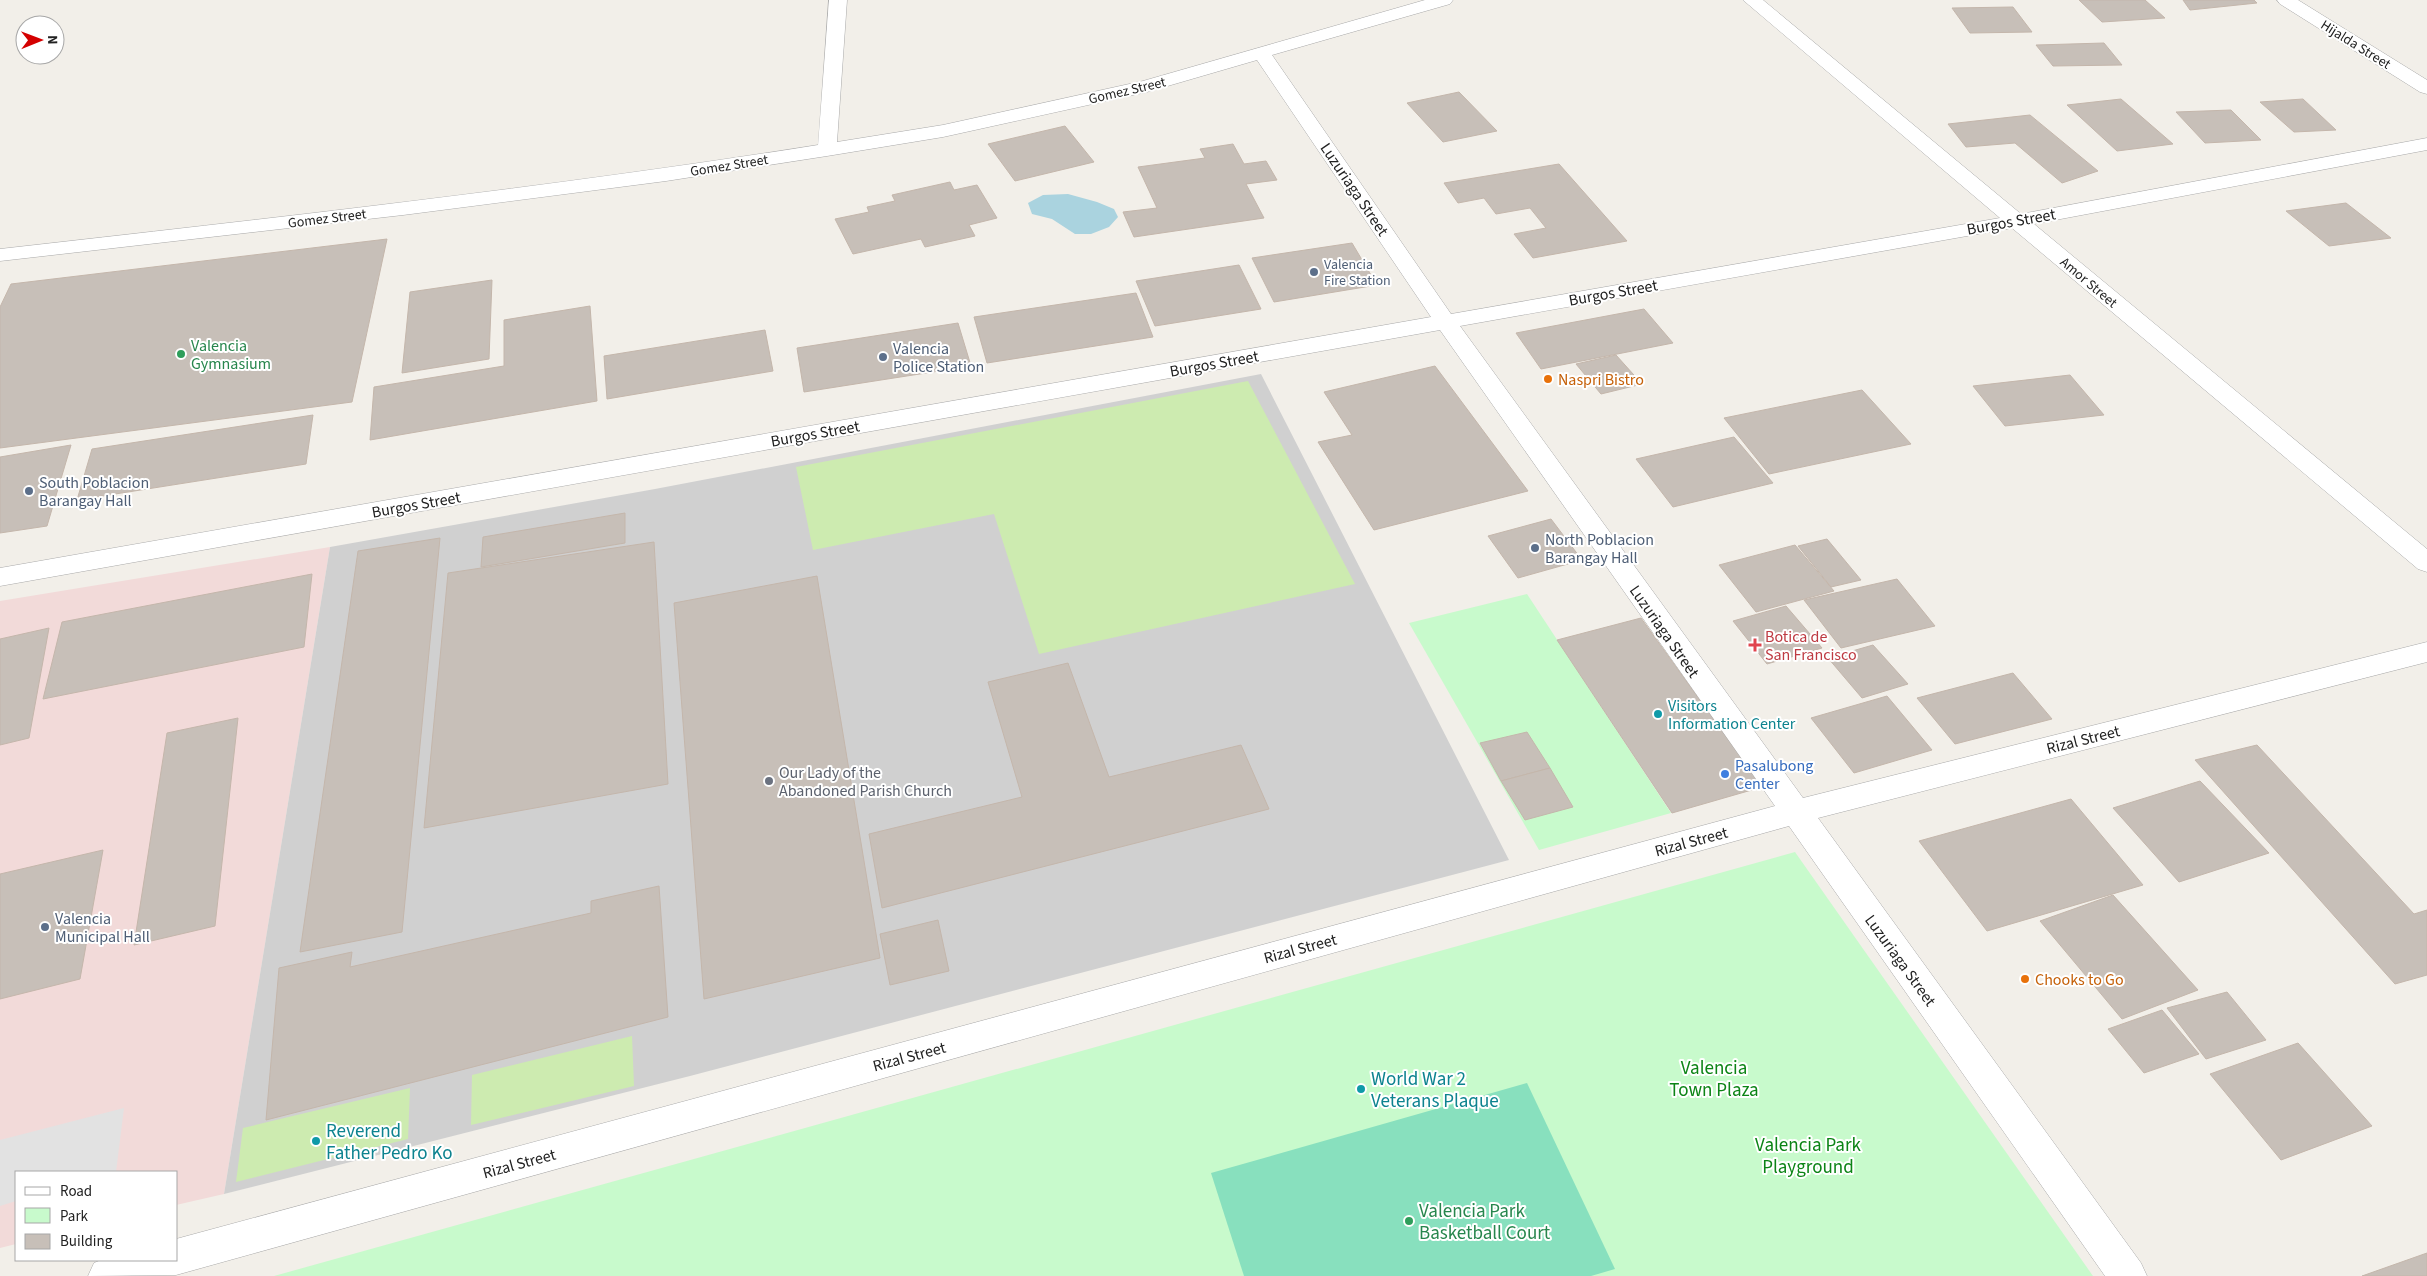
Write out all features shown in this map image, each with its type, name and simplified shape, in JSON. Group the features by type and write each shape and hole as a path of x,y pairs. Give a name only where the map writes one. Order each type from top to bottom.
{"street":[{"path":"827,150 838,0"},
{"name":"Gomez Street","path":"0,255 403,209 666,174 943,131 1147,86 1444,0"},
{"name":"Amor Street","path":"1752,0 2427,563"},
{"name":"Hijalda Street","path":"2286,0 2427,88"},
{"name":"Luzuriaga Street","path":"1262,54 1446,322 1794,812 2128,1276"},
{"name":"Burgos Street","path":"0,577 2016,221 2427,144"},
{"name":"Rizal Street","path":"178,1256 1794,812 2427,652"},
{"path":"108,1276 163,1261"}],"shaded area":[{"path":"1261,374 1509,860 690,1076 224,1194 330,547 655,489"},
{"path":"330,547 224,1194 178,1205 178,1171 15,1171 15,1244 0,1248 0,601"},
{"path":"124,1108 116,1171 15,1171 15,1201 0,1206 0,1140"}],"green space":[{"path":"1248,381 1355,584 1039,654 994,514 813,550 796,467"},
{"path":"1527,594 1671,813 1539,850 1409,623"},
{"name":"Valencia Town Plaza","path":"1795,852 2093,1276 274,1276"},
{"path":"632,1036 634,1086 471,1125 472,1075"},
{"name":"Valencia Park Basketball Court","path":"1527,1083 1615,1269 1591,1276 1244,1276 1211,1173"},
{"path":"410,1088 408,1139 236,1182 243,1128"}],"water":[{"path":"1068,194 1114,209 1118,217 1109,227 1091,234 1075,234 1052,219 1032,214 1028,203 1043,195"}],"building":[{"path":"2079,0 2145,0 2165,18 2102,22"},
{"path":"2183,0 2254,0 2257,3 2190,10"},
{"path":"2013,7 2032,32 1970,33 1952,8"},
{"path":"2104,43 2122,65 2053,66 2036,45"},
{"path":"1459,92 1497,131 1443,142 1407,103"},
{"path":"2121,99 2173,144 2117,151 2067,105"},
{"path":"2303,99 2336,130 2294,132 2260,102"},
{"path":"2231,110 2261,140 2205,143 2176,112"},
{"path":"2030,115 2098,171 2062,183 2015,143 1966,147 1948,124"},
{"path":"1065,126 1094,162 1015,181 988,144"},
{"path":"1233,144 1244,164 1266,161 1277,180 1246,184 1264,218 1134,237 1123,212 1157,208 1138,167 1205,158 1200,149"},
{"path":"1559,164 1627,241 1533,258 1514,234 1546,228 1530,208 1496,214 1484,198 1458,203 1444,183"},
{"path":"950,182 954,190 977,185 997,218 969,225 975,236 925,247 921,239 853,254 835,219 869,212 867,207 895,201 892,195"},
{"path":"2346,203 2391,238 2329,246 2286,211"},
{"name":"Valencia Gymnasium","path":"387,239 352,402 0,448 0,307 11,284"},
{"name":"Valencia Fire Station","path":"1352,243 1377,285 1274,302 1252,258"},
{"path":"1239,265 1261,309 1155,326 1136,281"},
{"path":"492,280 489,359 402,373 410,292"},
{"path":"1136,293 1153,337 987,363 974,317"},
{"path":"590,306 597,401 370,440 374,387 504,366 504,320"},
{"path":"1644,309 1673,343 1541,369 1516,333"},
{"name":"Valencia Police Station","path":"958,323 971,366 804,392 797,348"},
{"path":"765,330 773,371 607,399 604,356"},
{"path":"1616,355 1642,384 1601,394 1576,364"},
{"path":"1435,366 1528,491 1374,530 1318,442 1352,435 1324,392"},
{"path":"2070,375 2104,415 2005,426 1973,386"},
{"path":"1862,390 1911,444 1769,474 1724,418"},
{"path":"313,415 306,464 77,500 92,449"},
{"path":"1734,437 1773,483 1673,507 1636,459"},
{"name":"South Poblacion Barangay Hall","path":"71,445 47,526 0,533 0,457"},
{"path":"625,513 625,543 481,567 483,537"},
{"name":"North Poblacion Barangay Hall","path":"1551,519 1582,560 1518,578 1488,536"},
{"path":"440,538 402,932 300,952 358,551"},
{"path":"1827,539 1861,580 1831,587 1798,546"},
{"path":"654,542 668,784 424,828 448,573"},
{"path":"1795,545 1834,591 1756,612 1719,565"},
{"path":"312,574 304,647 43,699 62,622"},
{"name":"Our Lady of the Abandoned Parish Church","path":"817,576 880,958 704,999 674,603"},
{"path":"1897,579 1935,626 1841,648 1804,600"},
{"path":"1786,606 1822,648 1767,664 1733,621"},
{"name":"Visitors Information Center","path":"1641,618 1762,787 1672,813 1557,640"},
{"path":"49,628 29,738 0,745 0,639"},
{"path":"1873,645 1908,684 1862,698 1828,658"},
{"path":"1068,663 1109,777 1241,745 1269,809 882,908 869,834 1022,797 988,682"},
{"path":"2013,673 2052,719 1955,744 1917,698"},
{"path":"1887,696 1932,750 1854,773 1811,718"},
{"path":"238,718 215,926 134,945 167,733"},
{"path":"1527,732 1550,768 1501,781 1480,743"},
{"path":"2257,745 2414,914 2427,910 2427,975 2395,984 2195,760"},
{"path":"1550,768 1573,807 1525,820 1501,781"},
{"path":"2200,781 2269,853 2179,882 2113,808"},
{"path":"2071,799 2143,885 1987,931 1919,841"},
{"name":"Valencia Municipal Hall","path":"103,850 80,979 0,999 0,874"},
{"path":"659,886 668,1017 266,1120 279,968 352,952 350,967 591,913 591,901"},
{"path":"2113,895 2198,990 2122,1019 2040,921"},
{"path":"938,920 949,971 890,985 880,934"},
{"path":"2227,992 2266,1040 2206,1059 2167,1008"},
{"path":"2162,1010 2199,1054 2144,1073 2108,1029"},
{"path":"2298,1043 2372,1126 2281,1160 2210,1074"},
{"path":"2427,1253 2427,1276 2362,1276"}],"place":[{"name":"Valencia Fire Station","path":"1314,272"},
{"name":"Valencia Gymnasium","path":"181,354"},
{"name":"Valencia Police Station","path":"883,357"},
{"name":"Naspri Bistro","path":"1548,379"},
{"name":"South Poblacion Barangay Hall","path":"29,491"},
{"name":"North Poblacion Barangay Hall","path":"1535,548"},
{"name":"Botica de San Francisco","path":"1755,645"},
{"name":"Visitors Information Center","path":"1658,714"},
{"name":"Pasalubong Center","path":"1725,774"},
{"name":"Our Lady of the Abandoned Parish Church","path":"769,781"},
{"name":"Valencia Municipal Hall","path":"45,927"},
{"name":"Chooks to Go","path":"2025,979"},
{"name":"World War 2 Veterans Plaque","path":"1361,1089"},
{"name":"Reverend Father Pedro Ko","path":"316,1141"},
{"name":"Valencia Park Basketball Court","path":"1409,1221"}],"park label":[{"name":"Valencia Park Playground","path":"1808,1155"}]}
